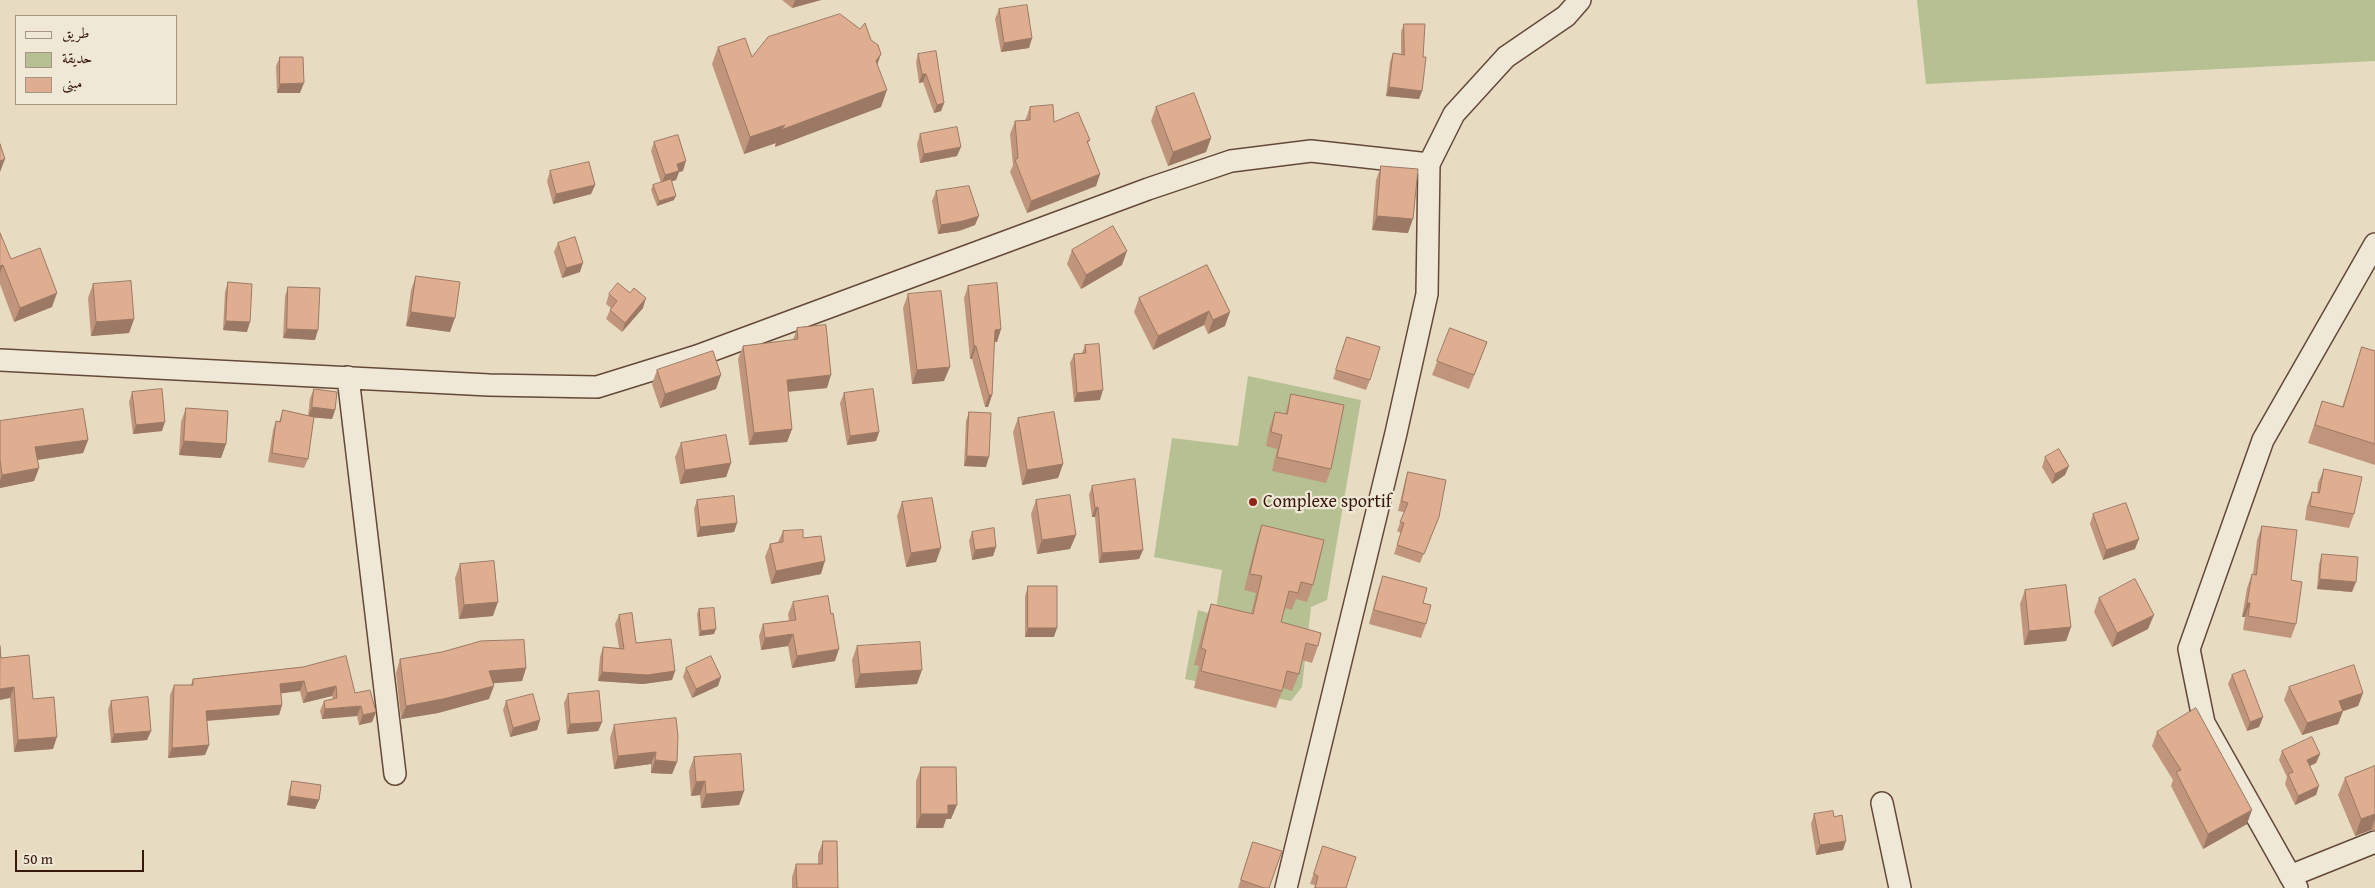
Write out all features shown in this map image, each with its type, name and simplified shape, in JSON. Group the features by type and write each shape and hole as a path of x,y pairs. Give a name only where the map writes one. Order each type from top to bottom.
{"street":[{"path":"1286,888 1396,433 1427,294 1429,164 1454,114 1506,57 1566,16 1580,0"},
{"path":"0,360 489,385 597,387 697,356 1148,189 1231,161 1311,151 1429,164"},
{"path":"2375,244 2263,440 2189,649 2204,723 2294,882 2375,842"},
{"path":"348,378 395,774"},
{"path":"1882,803 1900,888"}],"green space":[{"path":"1917,0 2375,0 2375,61 1926,84"},
{"name":"Complexe sportif","path":"1248,376 1361,400 1327,600 1311,607 1302,687 1291,701 1185,679 1198,610 1215,615 1222,570 1154,557 1172,438 1238,446"}],"building":[{"path":"1027,5 1032,38 1004,43 999,9"},
{"path":"840,14 860,29 865,23 871,40 878,45 881,54 876,61 887,90 781,130 785,125 750,137 718,47 745,38 752,57 768,37"},
{"path":"1404,24 1425,24 1423,57 1426,57 1422,91 1389,87 1393,53 1404,55"},
{"path":"936,51 944,103 937,105 926,74 922,74 918,54"},
{"path":"280,57 303,57 304,83 280,84"},
{"path":"1194,93 1211,138 1173,152 1156,107"},
{"path":"1053,105 1054,122 1078,112 1090,140 1087,141 1100,174 1031,201 1015,160 1018,158 1015,121 1030,120 1030,107"},
{"path":"957,127 961,147 924,154 920,134"},
{"path":"678,135 686,161 677,164 679,171 665,175 654,142"},
{"path":"0,144 5,159 0,161"},
{"path":"589,162 595,185 556,194 550,171"},
{"path":"1381,166 1418,169 1413,219 1377,216"},
{"path":"671,179 676,196 659,201 653,185"},
{"path":"969,186 979,216 941,225 936,191"},
{"path":"1113,226 1127,251 1086,275 1072,250"},
{"path":"0,233 11,259 40,248 57,293 20,308 3,265 0,266"},
{"path":"575,237 583,263 566,268 558,243"},
{"path":"1207,265 1230,312 1213,320 1209,311 1158,336 1139,298"},
{"path":"416,276 460,282 455,318 411,312"},
{"path":"131,281 134,319 96,322 93,284"},
{"path":"228,282 252,284 250,322 226,321"},
{"path":"618,283 630,293 634,288 646,298 625,323 610,310 617,301 609,294"},
{"path":"997,283 1001,329 995,330 992,395 989,395 976,346 974,346 968,286"},
{"path":"288,287 320,288 318,330 287,329"},
{"path":"941,291 950,367 917,370 908,294"},
{"path":"826,325 831,375 787,380 792,429 754,433 743,346 798,339 797,328"},
{"path":"1450,328 1487,342 1474,375 1437,361"},
{"path":"1347,337 1380,347 1370,380 1336,370"},
{"path":"1099,344 1103,390 1077,393 1074,354 1086,353 1085,345"},
{"path":"2362,347 2375,351 2375,444 2315,425 2322,401 2343,407"},
{"path":"713,351 721,375 665,394 657,370"},
{"path":"162,389 165,422 136,425 132,392"},
{"path":"314,389 337,392 335,410 312,407"},
{"path":"873,389 879,432 850,436 844,393"},
{"path":"1291,394 1344,405 1331,469 1277,457 1282,435 1271,432 1275,412 1287,414"},
{"path":"186,408 228,411 226,444 184,441"},
{"path":"83,409 88,440 35,447 39,468 2,475 0,421"},
{"path":"283,410 314,417 308,459 272,453 276,421 280,422"},
{"path":"969,412 991,413 989,457 967,456"},
{"path":"1054,412 1063,464 1027,470 1018,418"},
{"path":"726,435 731,463 685,470 681,443"},
{"path":"2059,449 2069,466 2055,474 2045,457"},
{"path":"2324,469 2362,477 2354,514 2310,506 2312,492 2319,493"},
{"path":"1408,472 1446,480 1439,517 1424,554 1397,545 1404,523 1400,522 1408,503 1402,501"},
{"path":"1135,479 1143,550 1102,553 1098,507 1095,508 1092,486"},
{"path":"1070,495 1076,535 1042,540 1036,500"},
{"path":"734,496 737,523 700,527 697,500"},
{"path":"932,498 941,548 911,553 902,502"},
{"path":"2126,503 2139,539 2106,550 2093,514"},
{"path":"1262,525 1324,540 1313,585 1301,582 1298,593 1289,591 1281,622 1321,633 1318,646 1306,643 1299,674 1287,671 1282,691 1201,671 1206,650 1201,648 1211,604 1253,614 1262,576 1250,574"},
{"path":"2262,526 2297,530 2291,580 2302,582 2296,624 2248,616 2250,603 2247,603 2252,574 2256,575"},
{"path":"994,528 996,547 975,550 972,532"},
{"path":"803,530 803,538 821,536 825,561 776,571 770,544 783,542 783,531"},
{"path":"2322,554 2358,557 2356,582 2320,579"},
{"path":"494,561 498,602 464,605 460,564"},
{"path":"1383,576 1427,588 1423,603 1431,605 1426,624 1374,610"},
{"path":"2135,579 2154,615 2117,633 2099,598"},
{"path":"2066,585 2071,627 2029,631 2025,590"},
{"path":"1028,586 1057,586 1057,628 1028,628"},
{"path":"828,596 839,649 797,656 793,634 765,638 763,624 796,620 793,602"},
{"path":"714,608 716,629 701,631 699,609"},
{"path":"632,613 636,643 671,639 675,671 647,675 602,672 603,647 624,649 619,615"},
{"path":"524,640 526,668 489,671 494,686 406,706 400,659 442,652 481,641"},
{"path":"920,642 922,670 860,674 857,646"},
{"path":"0,646 1,658 29,655 33,699 54,697 57,737 18,740 14,687 0,689"},
{"path":"346,656 355,693 370,690 376,712 363,715 361,706 325,709 324,701 337,698 336,686 307,693 304,681 280,684 282,705 206,711 209,745 172,748 174,685 193,685 193,679 303,667"},
{"path":"711,656 721,677 696,689 686,668"},
{"path":"2354,665 2363,693 2339,701 2343,711 2307,723 2289,687"},
{"path":"2245,670 2263,717 2250,722 2232,675"},
{"path":"599,691 602,722 570,724 568,694"},
{"path":"533,694 540,720 513,728 506,701"},
{"path":"148,697 151,731 114,734 111,701"},
{"path":"2196,708 2252,810 2208,834 2176,772 2181,770 2157,732"},
{"path":"676,718 678,736 677,762 655,760 656,752 618,756 614,725"},
{"path":"2312,737 2320,754 2307,760 2319,786 2298,796 2288,774 2293,772 2282,751"},
{"path":"741,754 744,791 706,794 705,781 696,782 694,757"},
{"path":"2375,766 2375,814 2361,819 2345,778"},
{"path":"921,767 956,767 957,805 948,805 948,814 921,814"},
{"path":"292,781 321,785 319,800 290,796"},
{"path":"1833,811 1834,817 1842,815 1846,841 1820,845 1814,814"},
{"path":"823,841 837,841 838,888 797,888 796,864 822,864"},
{"path":"1253,842 1282,851 1269,888 1241,880"},
{"path":"1323,846 1356,857 1346,888 1315,888 1318,876 1314,874"}],"place":[{"name":"Complexe sportif","path":"1253,502"}]}
